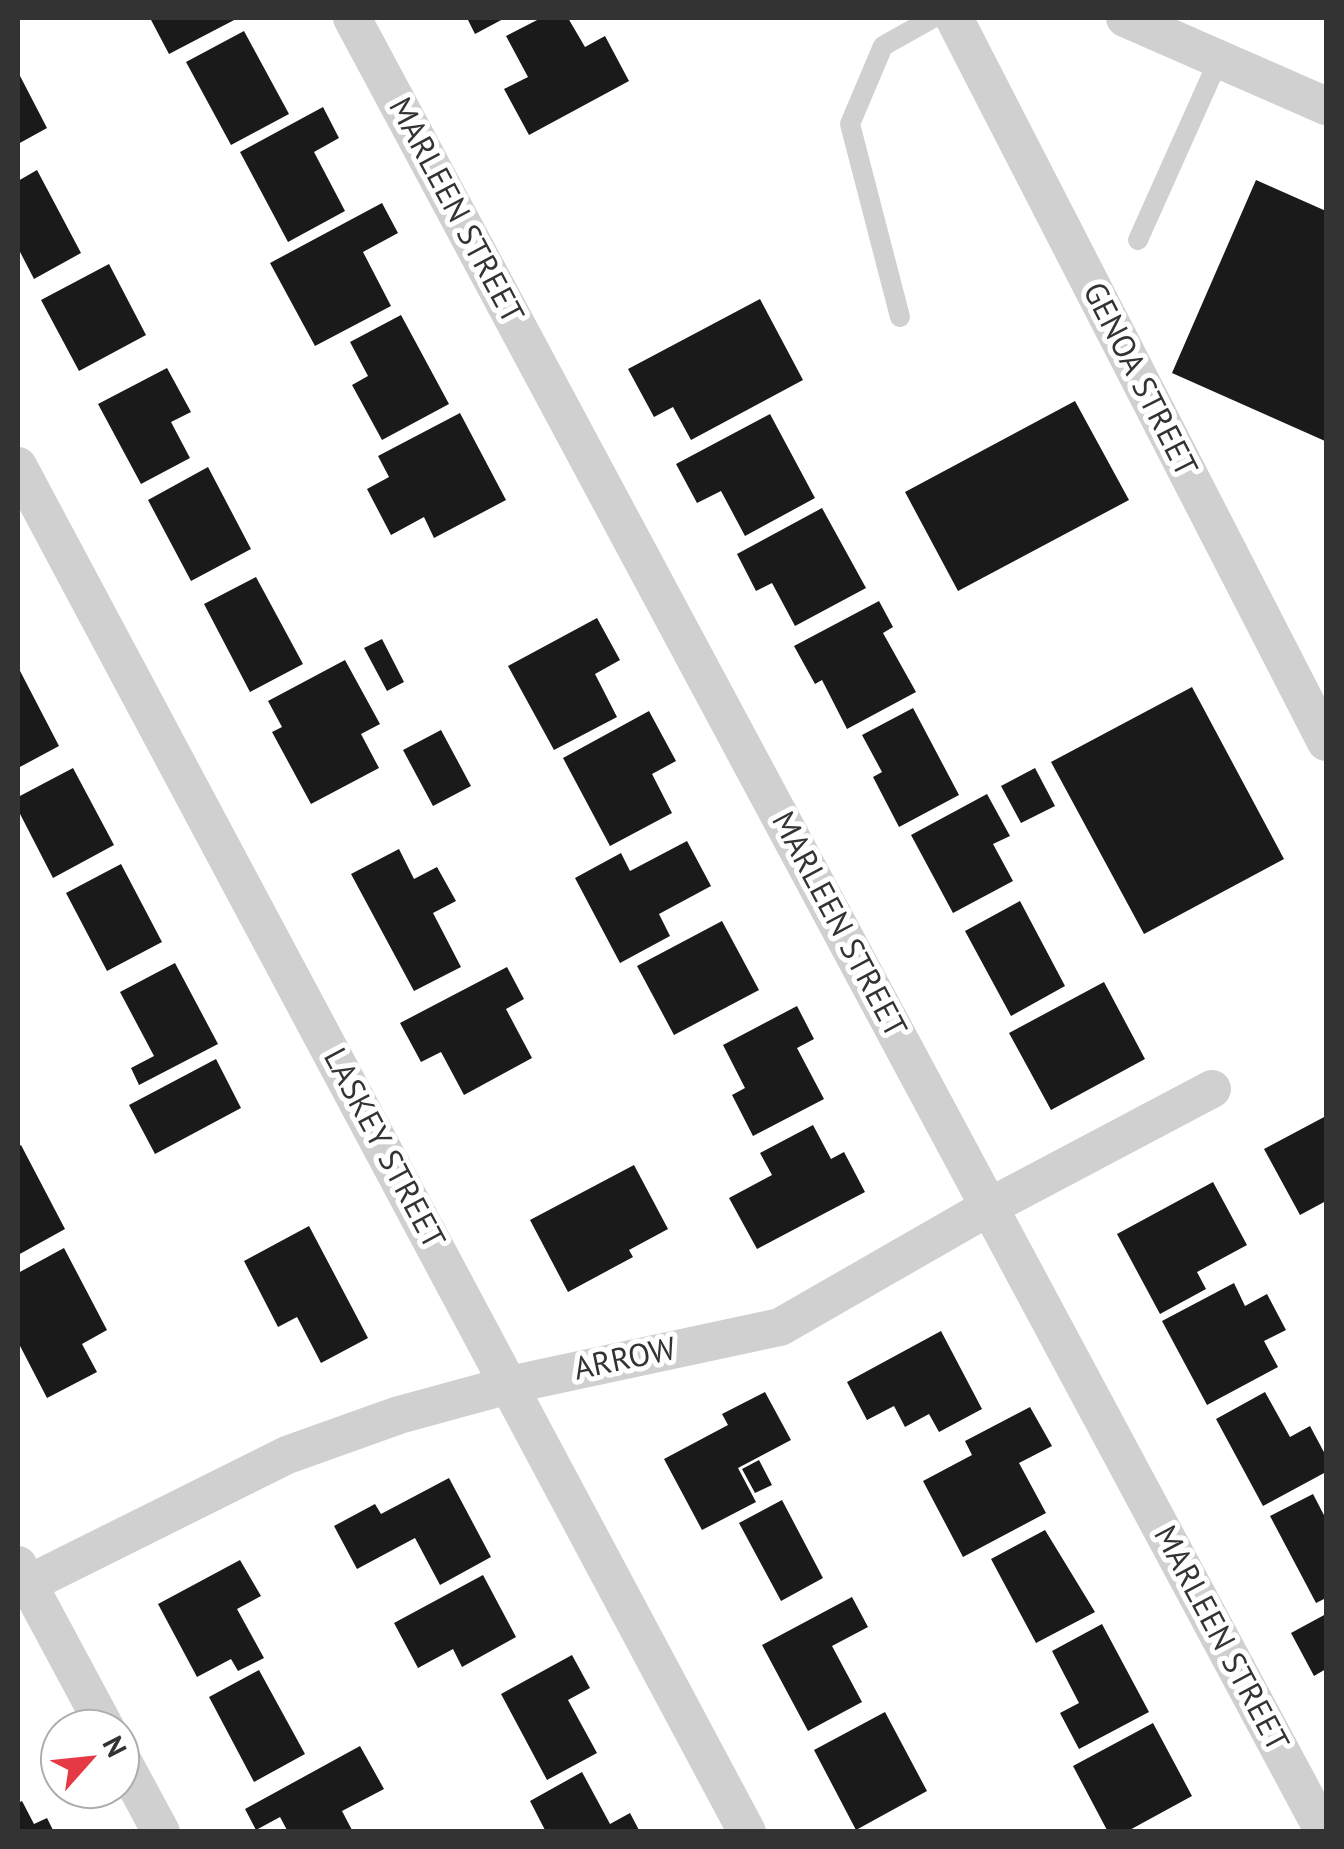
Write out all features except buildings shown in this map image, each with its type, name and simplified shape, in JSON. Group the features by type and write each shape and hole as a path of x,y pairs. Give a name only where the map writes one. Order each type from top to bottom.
{"street":[{"name":"MARLEEN STREET","path":"352,18 1324,1832"},
{"name":"GENOA STREET","path":"954,18 1326,742"},
{"path":"1125,18 1326,106"},
{"name":"LASKEY STREET","path":"18,466 747,1832"},
{"name":"ARROW","path":"21,1579 287,1455 399,1415 509,1385 780,1327 989,1207 1212,1089"},
{"path":"21,1579 95,1709"},
{"path":"140,1793 161,1832"}],"lane":[{"path":"900,317 850,124 883,46 933,18"},
{"path":"1138,240 1219,59"}]}
